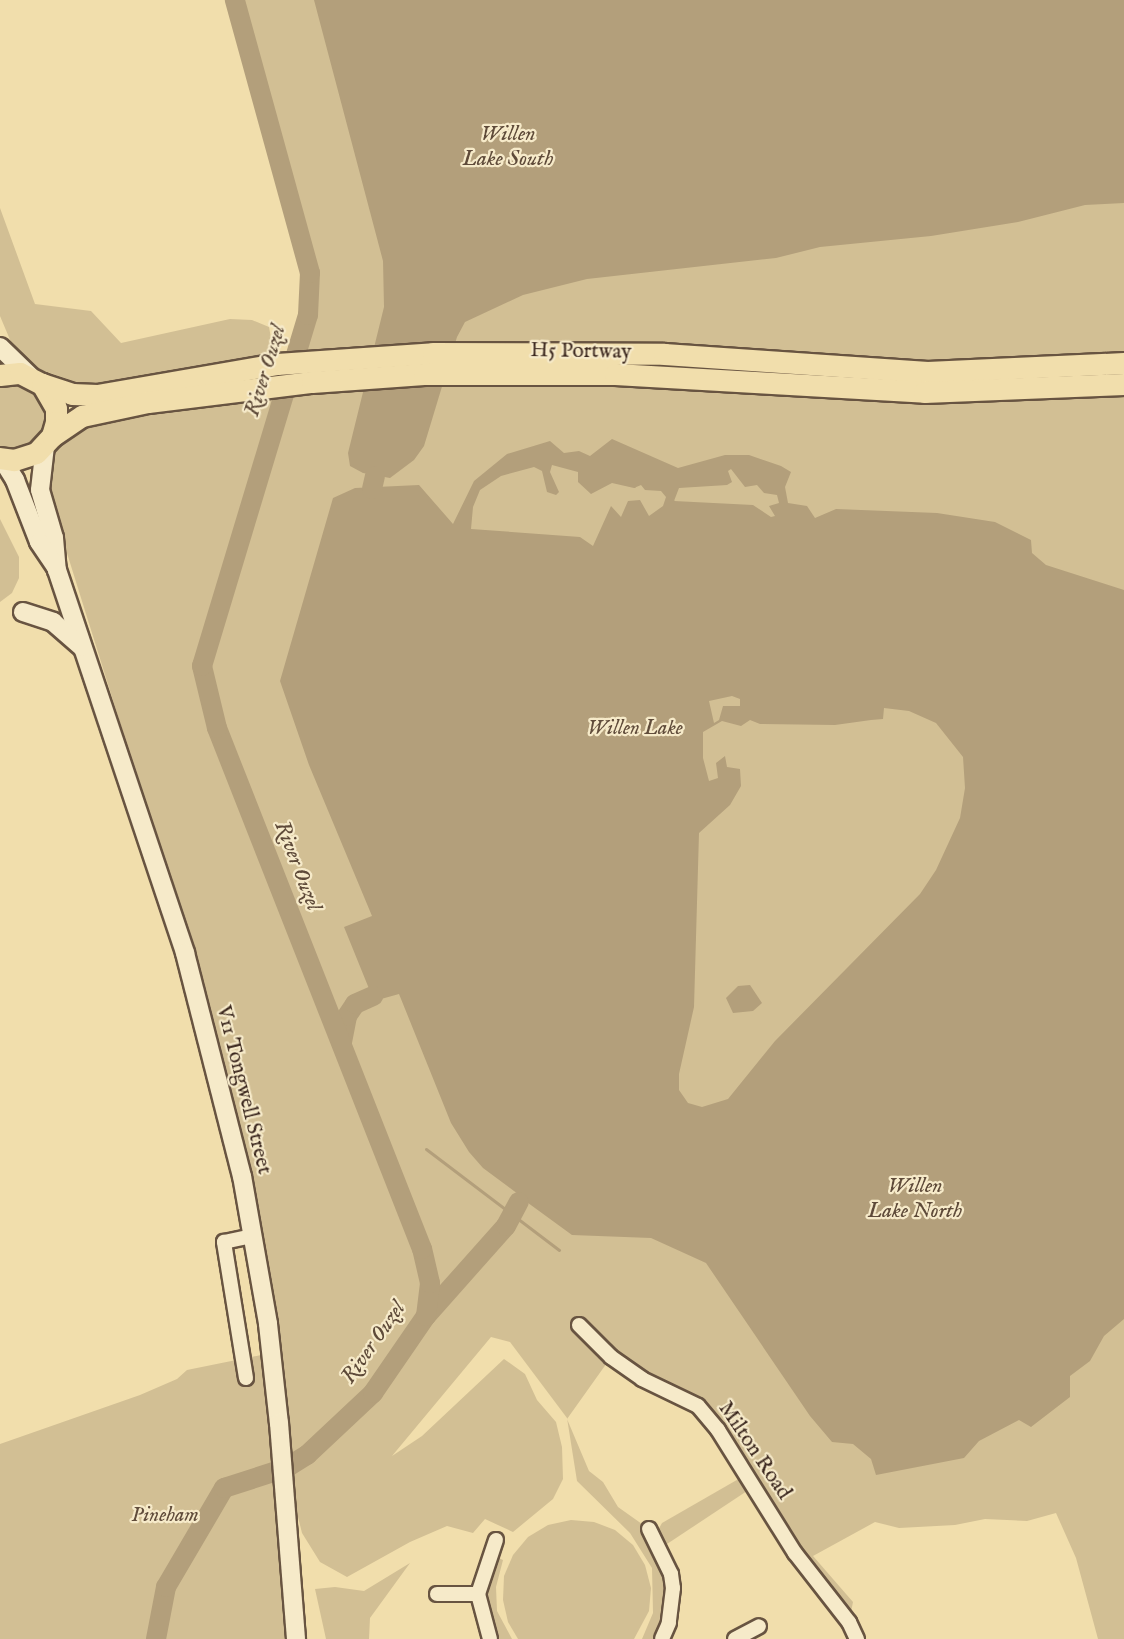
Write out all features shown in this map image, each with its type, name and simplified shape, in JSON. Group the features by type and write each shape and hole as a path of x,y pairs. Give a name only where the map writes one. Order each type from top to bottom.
{"main road":[{"name":"H5 Portway","path":"501,362 664,354 927,372 1124,363"},
{"name":"H5 Portway","path":"1,458 26,458 69,422 98,403 244,379 359,356 501,362 924,392 1124,384"},
{"name":"H5 Portway","path":"0,375 36,380 98,403"},
{"path":"36,380 56,408 49,441"}],"street":[{"path":"1,348 36,380"},
{"name":"V11 Tongwell Street","path":"49,441 40,490 54,538 57,570 189,964 227,1108 268,1324 288,1516 296,1639"},
{"name":"V11 Tongwell Street","path":"1,458 15,480 39,542 57,570"},
{"path":"23,612 53,622 83,648"},
{"path":"246,1378 224,1242 253,1236"},
{"name":"Milton Road","path":"579,1325 611,1357 642,1379 698,1406 718,1430 795,1553 849,1622 857,1639"},
{"path":"649,1529 671,1574 673,1588 664,1638"},
{"path":"490,1639 478,1594 496,1540"},
{"path":"437,1594 478,1594"},
{"path":"735,1639 759,1626"}],"green space":[{"name":"Willen Lake","path":"235,0 1124,0 1124,1639 1098,1639 1076,1558 1056,1513 1027,1521 985,1519 955,1525 899,1528 875,1522 813,1556 853,1602 849,1622 698,1406 609,1360 567,1419 510,1342 491,1337 392,1456 422,1436 504,1359 525,1374 537,1400 556,1422 562,1447 563,1479 553,1499 513,1532 485,1519 473,1533 447,1526 410,1542 347,1577 320,1562 302,1533 298,1517 288,1516 296,1639 0,1639 0,1444 140,1395 177,1379 187,1370 271,1353 193,956 46,486 53,452 64,439 86,423 289,384 308,315 310,273"},
{"path":"0,208 35,304 91,311 121,343 230,319 252,320 269,327 274,355 86,385 35,368 16,354 0,316"},
{"path":"15,382 36,390 47,409 44,431 37,440 17,450 0,447 0,385"},
{"path":"0,519 19,557 19,578 12,593 0,602"},
{"path":"567,1420 589,1471 603,1482 618,1507 649,1529 671,1574 662,1639 642,1639 653,1613 652,1568 630,1533 577,1481"},
{"path":"742,1477 750,1489 664,1546 657,1532 662,1523"},
{"path":"571,1520 594,1522 615,1530 633,1545 645,1565 651,1588 649,1611 634,1639 518,1639 508,1622 503,1600 504,1576 513,1555 528,1537 548,1525"},
{"path":"490,1554 503,1560 496,1587 497,1611 512,1639 490,1639 482,1618"},
{"path":"410,1563 370,1618 369,1639 326,1639 315,1589 335,1587 364,1591"}],"water":[{"name":"Willen Lake South","path":"314,0 1124,0 1124,203 1085,205 1018,222 931,236 820,247 776,258 587,279 523,295 465,322 457,337 424,446 414,460 390,478 363,473 350,466 348,453 384,307 383,261"},
{"name":"Willen Lake North","path":"612,439 678,468 725,455 749,455 781,466 791,472 785,487 788,503 807,506 815,518 836,509 937,513 995,522 1031,540 1032,553 1046,565 1124,590 1124,1319 1104,1336 1090,1361 1070,1376 1070,1397 1031,1427 1019,1420 979,1441 964,1458 876,1475 871,1459 853,1444 832,1442 810,1416 706,1263 651,1238 572,1235 524,1200 519,1202 518,1194 483,1168 469,1152 451,1123 399,994 374,1001 344,927 372,916 309,765 280,681 333,498 355,488 419,485 453,524 474,481 507,454 550,441 564,453 579,451 590,456","holes":["552,465 578,472 578,482 591,494 612,483 634,488 641,485 645,490 661,491 666,497 663,506 649,516 640,500 628,501 621,517 611,506 593,546 580,537 471,529 473,507 480,490 501,476 534,467 542,471 547,492 556,495 559,492 550,472","731,469 745,487 757,485 764,493 777,495 779,503 769,506 775,516 771,517 753,505 674,501 679,488 727,485 732,482 728,471","732,696 740,699 740,706 723,706 719,720 714,723 709,701","884,708 909,711 936,723 963,757 965,788 960,818 936,870 920,894 775,1041 728,1099 702,1107 688,1103 679,1090 679,1074 694,1007 699,833 730,805 741,786 740,769 727,767 725,756 716,763 718,778 709,781 703,758 703,732 722,721 741,726 750,720 760,724 835,725 883,719"]},
{"path":"750,985 762,1003 753,1011 733,1013 726,998 738,986"}],"waterway":[{"name":"River Ouzel","path":"156,1639 166,1587 224,1488 286,1468 307,1455 373,1393 426,1316 430,1283 422,1249 217,728 202,666 308,315 310,273 235,0"},
{"path":"372,489 375,476"},
{"path":"342,1042 347,1016 355,1004 373,996"},
{"path":"426,1149 559,1250"},
{"path":"426,1316 506,1226 519,1202"}],"park label":[{"name":"Pineham","path":"165,1516"}]}
